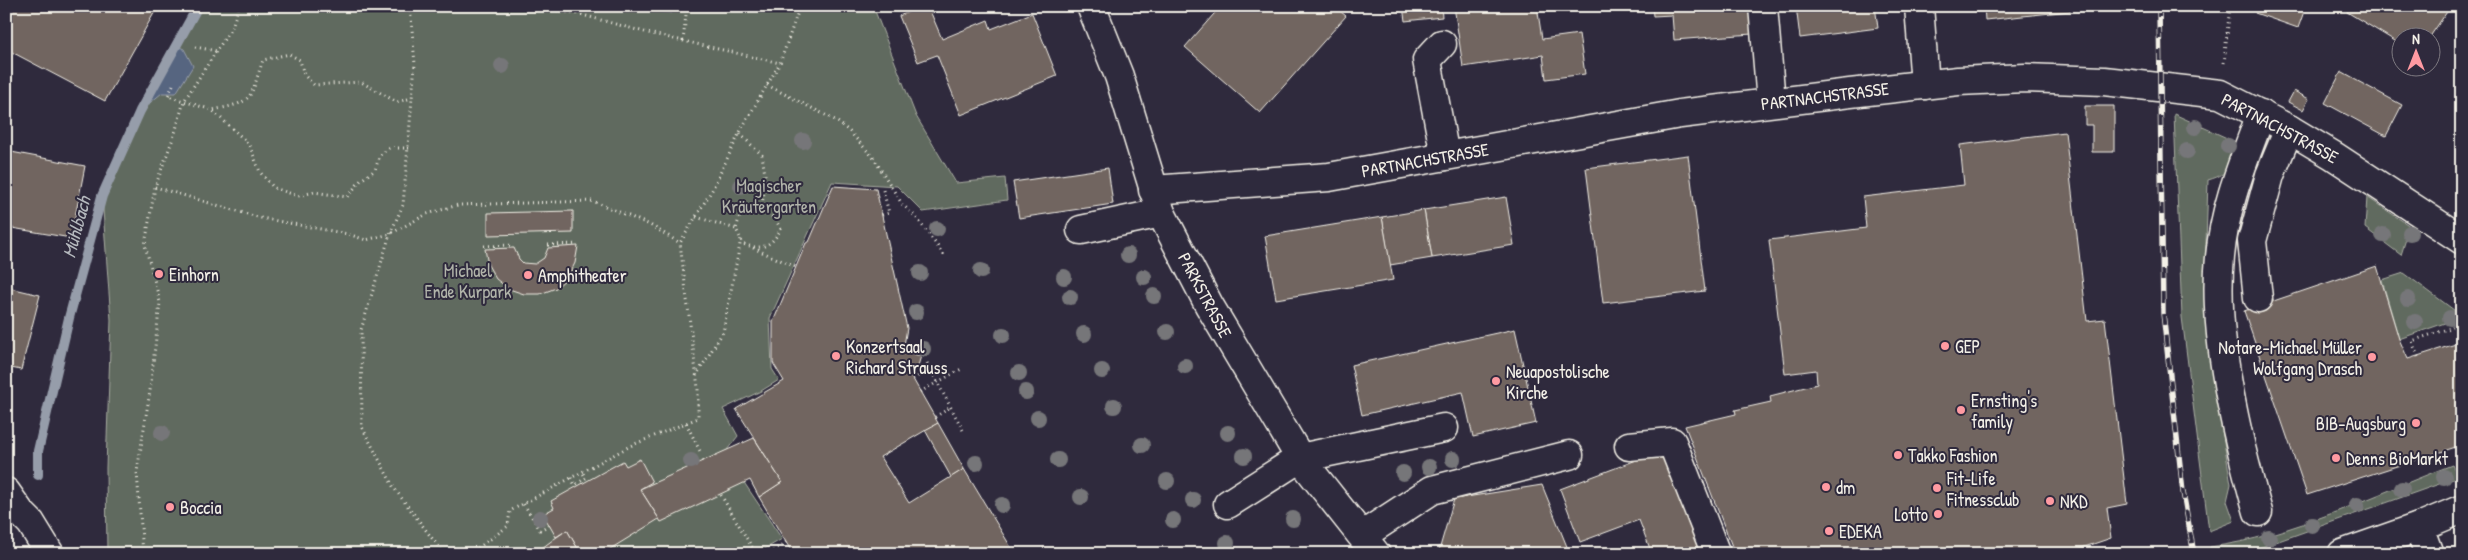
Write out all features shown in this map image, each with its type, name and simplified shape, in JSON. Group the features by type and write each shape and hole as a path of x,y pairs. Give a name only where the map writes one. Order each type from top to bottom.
{"street":[{"name":"PARKSTRASSE","path":"1091,6 1120,76 1157,201 1209,305 1300,458 1369,544"},
{"path":"1763,6 1770,102"},
{"path":"1919,6 1925,84"},
{"path":"1442,44 1427,60 1445,156"},
{"name":"PARTNACHSTRASSE","path":"1080,230 1157,201 1329,177 1680,114 1925,84 2025,78 2104,80 2220,94 2289,129 2334,156 2462,240"},
{"path":"2258,512 2241,454 2231,396 2218,292 2220,256 2230,204 2261,114"},
{"path":"2258,298 2252,241 2270,175 2289,129"},
{"path":"1228,504 1300,458 1444,428"},
{"path":"1629,446 1672,442 1716,554"},
{"path":"1369,544 1432,490 1568,456"},
{"path":"6,492 20,512 31,523 50,554"},
{"path":"2342,554 2419,527 2462,509"},
{"path":"2419,527 2429,554"}],"path":[{"path":"144,554 137,472 150,391 160,302 145,245 155,187 175,133 184,101 232,27 239,6"},
{"path":"410,6 416,64 403,204 390,234 361,330 362,427 394,488 444,554"},
{"path":"527,6 579,14 683,41 780,63"},
{"path":"579,14 581,6"},
{"path":"683,41 688,6"},
{"path":"470,554 508,526 510,511 630,446 698,418 698,388 680,243 780,63 800,6"},
{"path":"2220,94 2230,6"},
{"path":"195,47 217,51"},
{"path":"212,110 242,105 251,94 262,60 289,54 300,60 304,75 314,84 361,82 397,102 412,98"},
{"path":"767,84 835,120 849,131 873,158 902,204 916,217 944,255"},
{"path":"173,85 168,96 212,110 248,144 260,172 274,188 298,196 314,192 347,197 361,180 375,170 380,155 389,148 409,148"},
{"path":"740,134 762,155 766,181 761,210"},
{"path":"155,187 261,218 348,234 366,240 390,234 427,214 458,204 593,200 650,225 680,243"},
{"path":"882,216 889,213 883,190"},
{"path":"748,245 764,246 775,240 781,229 775,217 761,210 753,209 740,216 736,229 743,244 796,267"},
{"path":"695,217 736,229"},
{"path":"696,377 723,332 741,239"},
{"path":"548,245 578,244"},
{"path":"484,246 514,245"},
{"path":"2418,357 2412,341 2462,324"},
{"path":"927,363 964,432"},
{"path":"920,392 963,368"},
{"path":"913,379 930,369"},
{"path":"935,417 951,407"},
{"path":"686,423 701,453"},
{"path":"2459,446 2462,452"},
{"path":"571,478 575,485 582,482 586,478 582,472"},
{"path":"721,495 756,554"},
{"path":"524,504 540,530 549,525"},
{"path":"769,554 786,542"}],"green space":[{"name":"Michael Ende Kurpark","path":"198,6 873,6 916,116 956,183 1005,178 1007,200 923,212 897,186 832,182 770,318 772,369 779,380 723,409 738,436 727,450 745,484 782,539 763,550 765,554 107,554 106,468 111,320 102,196 140,111"},
{"path":"2174,114 2238,143 2226,171 2208,180 2205,276 2211,364 2231,484 2227,501 2234,521 2209,531 2182,317"},
{"path":"2367,197 2410,226 2401,255 2365,228"},
{"path":"2404,273 2462,317 2399,339 2382,280"},
{"path":"2452,465 2459,477 2242,554 2211,554 2210,547 2240,542 2302,524"}],"water":[{"path":"625,6 672,6 671,13"},
{"path":"175,45 184,49 193,66 176,93 162,93 140,111"}],"building":[{"path":"6,6 158,6 105,101 6,49"},
{"path":"922,6 928,6 942,39 988,20 991,29 1032,13 1057,76 961,115 937,55 918,62 899,16"},
{"path":"1221,6 1334,6 1346,16 1260,113 1185,47"},
{"path":"1403,6 1441,6 1442,17 1405,21"},
{"path":"1454,6 1537,6 1542,39 1579,34 1585,74 1546,79 1543,55 1463,67"},
{"path":"1652,6 1750,6 1752,34 1674,40 1672,15 1653,16"},
{"path":"1796,6 1875,6 1878,28 1800,38"},
{"path":"1984,6 2070,6 2070,11 1985,20"},
{"path":"2257,6 2306,6 2298,28 2255,13"},
{"path":"2350,6 2451,6 2436,28 2390,28 2390,38 2347,12"},
{"path":"2341,72 2402,105 2386,136 2325,103"},
{"path":"2294,91 2309,99 2303,110 2288,102"},
{"path":"2085,106 2114,106 2114,152 2092,152 2092,125 2085,125"},
{"name":"GEP","path":"2065,132 2087,321 2105,319 2127,504 2107,508 2111,538 2064,554 1735,554 1685,426 1736,414 1735,410 1771,402 1770,396 1817,384 1816,370 1785,374 1769,240 1866,228 1863,197 1964,185 1960,145"},
{"path":"6,151 85,166 71,238 6,227"},
{"path":"1688,155 1705,291 1603,303 1586,168"},
{"path":"1108,168 1113,204 1019,218 1013,182"},
{"path":"833,186 876,189 907,328 903,351 921,356 917,369 900,365 913,379 938,423 880,457 909,503 964,469 1015,554 793,554 759,497 782,482 736,409 784,381 773,363 773,322 806,243 809,242"},
{"path":"1506,197 1514,245 1432,258 1424,210"},
{"path":"1424,210 1432,258 1390,265 1382,217"},
{"path":"573,211 573,233 488,235 488,213"},
{"path":"1382,217 1393,280 1276,299 1265,236"},
{"path":"578,246 575,263 568,277 556,288 540,294 524,294 509,289 496,279 488,265 485,249 514,248 523,263 535,264 544,258 548,248"},
{"path":"2377,266 2399,339 2408,359 2462,342 2462,445 2307,495 2244,311"},
{"path":"6,287 40,295 21,370 6,367"},
{"path":"1515,329 1536,423 1473,437 1463,392 1362,415 1351,365"},
{"path":"938,423 964,469 951,477 925,430"},
{"path":"754,438 782,482 759,497 750,480 661,522 640,489"},
{"path":"1663,450 1703,554 1652,554 1639,520 1580,542 1560,489"},
{"path":"640,459 652,482 640,489 659,519 602,554 581,554 567,530 556,537 543,514 554,508 551,501 623,461 626,466"},
{"path":"1542,485 1570,554 1438,554 1454,499"},
{"path":"567,530 581,554 534,554 554,539"}],"waterway":[{"name":"Mühlbach","path":"38,475 38,451 69,318 102,196 140,111 198,6"}],"railway":[{"path":"2159,6 2163,313 2183,492 2194,554"}],"place":[{"name":"Einhorn","path":"159,274"},
{"name":"Amphitheater","path":"528,275"},
{"name":"GEP","path":"1945,346"},
{"name":"Konzertsaal Richard Strauss","path":"836,356"},
{"name":"Notare-Michael Müller Wolfgang Drasch","path":"2372,357"},
{"name":"Neuapostolische Kirche","path":"1496,381"},
{"name":"Ernsting's family","path":"1961,410"},
{"name":"BIB-Augsburg","path":"2416,423"},
{"name":"Takko Fashion","path":"1898,455"},
{"name":"Denns BioMarkt","path":"2336,458"},
{"name":"dm","path":"1826,487"},
{"name":"Fit-Life Fitnessclub","path":"1937,488"},
{"name":"NKD","path":"2050,501"},
{"name":"Boccia","path":"170,507"},
{"name":"Lotto","path":"1938,514"},
{"name":"EDEKA","path":"1829,531"}],"park label":[{"name":"Magischer Kräutergarten","path":"769,195"}]}
